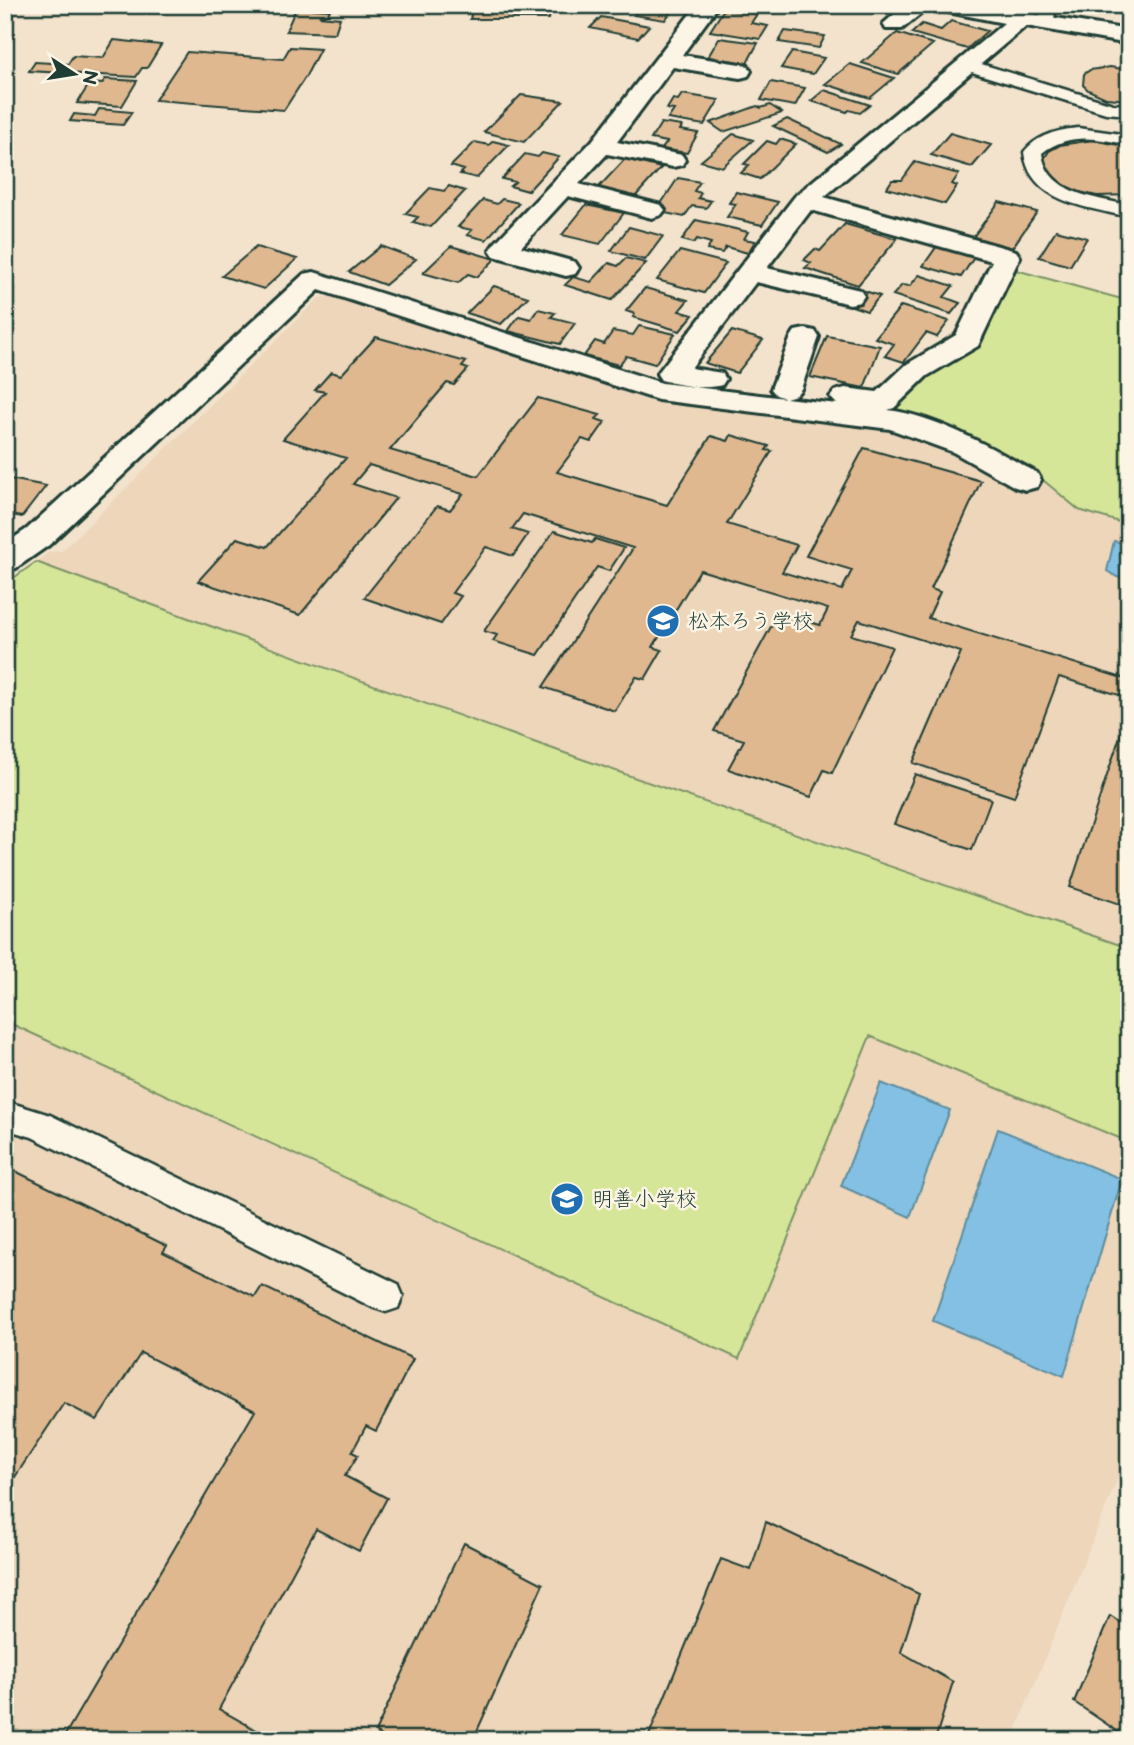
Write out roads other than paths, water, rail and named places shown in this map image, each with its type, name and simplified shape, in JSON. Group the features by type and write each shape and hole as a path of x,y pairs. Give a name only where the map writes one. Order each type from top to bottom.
{"street":[{"path":"567,268 503,250 601,146 708,5"},
{"path":"894,24 919,5"},
{"path":"937,5 1039,16 1129,37"},
{"path":"805,200 1007,257 968,340 917,370 884,402 671,374 805,200 968,65 1039,16"},
{"path":"667,59 740,71"},
{"path":"601,146 673,160"},
{"path":"562,187 652,210"},
{"path":"750,272 850,296"},
{"path":"5,559 38,537 314,280 658,391 895,420 964,444 1026,480"},
{"path":"786,389 806,337"}],"lane":[{"path":"968,65 1112,109 1129,110"},
{"path":"1129,140 1078,132 1063,135 1044,141 1033,152 1032,167 1037,176 1048,185 1066,194 1129,211"},
{"path":"5,1115 39,1125 386,1296"}],"water":[{"path":"1114,541 1129,544 1129,579 1117,577 1107,571"},
{"path":"881,1083 950,1110 910,1217 841,1186"},
{"path":"998,1129 1122,1179 1064,1376 933,1321"}],"place":[{"name":"松本ろう学校","path":"663,621"},
{"name":"明善小学校","path":"567,1199"}]}
